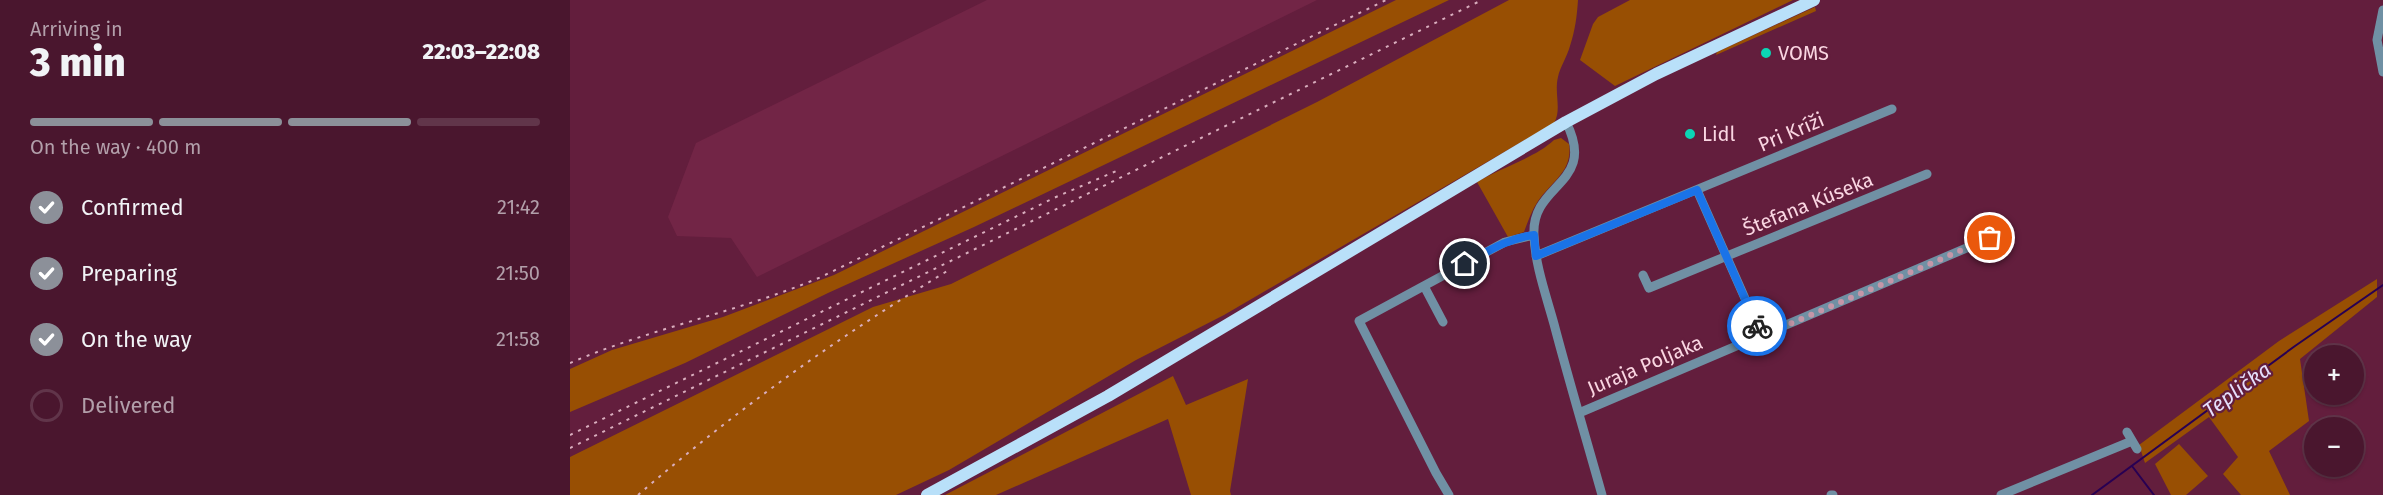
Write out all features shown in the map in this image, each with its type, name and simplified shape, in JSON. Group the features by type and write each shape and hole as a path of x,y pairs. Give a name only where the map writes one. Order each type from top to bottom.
{"main road":[{"path":"927,495 1117,391 1566,122 1656,74 1814,0"}],"street":[{"path":"2383,10 2377,40 2383,72"},
{"name":"Pri Kríži","path":"1536,256 1892,109"},
{"path":"1566,122 1575,144 1575,162 1566,178 1542,203 1534,224 1536,256 1602,495"},
{"name":"Štefana Kúseka","path":"1643,275 1648,288 1927,174"},
{"path":"1697,190 1767,348"},
{"path":"1449,495 1359,321 1505,242 1534,235"},
{"name":"Juraja Poljaka","path":"1578,413 1990,239"},
{"path":"1424,286 1443,322"},
{"path":"2001,495 2132,441"}],"shaded area":[{"path":"987,0 1317,0 757,277 731,238 677,236 668,217 696,143"},
{"path":"1396,0 1449,0 974,227 828,293 685,363 570,412 570,369 612,350 723,317 834,275"},
{"path":"1509,0 1578,0 1573,35 1558,77 1557,113 1554,123 1224,315 1136,360 949,470 896,495 570,495 570,457 873,307 951,284 1317,102"},
{"path":"1630,0 1793,0 1615,86 1580,60 1593,24 1598,17"},
{"path":"1815,7 1816,11 1716,55 1717,52"},
{"path":"1561,138 1569,144 1565,169 1538,201 1524,232 1508,237 1477,182 1527,158 1554,140"},
{"path":"2377,279 2377,297 2317,345 2304,345 2304,356 2300,359 2304,405 2307,405 2308,417 2304,417 2304,425 2269,451 2290,495 2241,495 2223,474 2238,457 2209,417 2145,463 2139,445 2279,341"},
{"path":"1173,376 1186,405 1248,379 1231,495 1191,495 1168,419 996,495 945,495"},
{"path":"2179,444 2208,476 2186,495 2171,495 2155,464"}],"waterway":[{"name":"Teplička","path":"2092,495 2295,346 2383,285"},
{"path":"2132,466 2154,495"}],"railway":[{"path":"570,363 821,277 1386,0"},
{"path":"570,448 1482,0"},
{"path":"570,435 1056,197 1121,169"},
{"path":"638,495 750,404 868,321 949,270"}],"way so far":[{"path":"1757,326 1762,336 1990,238"}],"place":[{"name":"VOMS","path":"1766,53"},
{"name":"Lidl","path":"1690,134"}],"route":[{"path":"1465,264 1505,242 1534,235 1536,256 1697,190 1757,326"}]}
